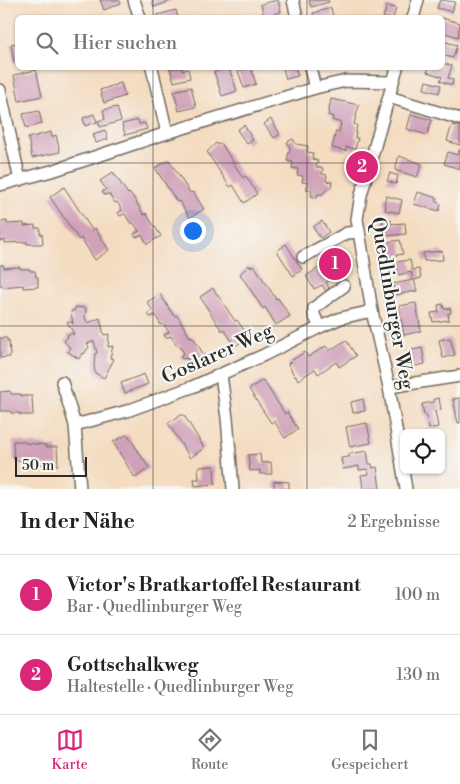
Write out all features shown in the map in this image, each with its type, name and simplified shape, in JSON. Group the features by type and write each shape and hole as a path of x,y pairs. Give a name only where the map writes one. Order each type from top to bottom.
{"street":[{"path":"134,0 139,15"},
{"path":"293,0 296,15"},
{"path":"414,15 418,0"},
{"path":"152,70 167,133"},
{"path":"310,70 315,88"},
{"name":"Quedlinburger Weg","path":"396,70 361,195 357,219 372,311 389,387 406,489"},
{"path":"0,185 315,88 346,81 392,82"},
{"path":"0,90 20,180"},
{"path":"388,97 460,119"},
{"path":"303,257 347,233 359,232"},
{"path":"320,327 314,315 314,308 344,286"},
{"name":"Goslarer Weg","path":"75,425 127,411 192,387 264,356 341,318 372,311"},
{"path":"221,375 234,489"},
{"path":"389,387 460,376"},
{"path":"62,382 75,425 80,489"}],"building":[{"path":"100,0 119,0 121,3 104,10"},
{"path":"152,0 174,0 154,7"},
{"path":"278,0 281,12 264,15 261,4"},
{"path":"309,0 328,0 329,2 311,7"},
{"path":"440,0 455,2 452,12 437,8"},
{"path":"387,6 396,8 394,15 384,15"},
{"path":"331,8 333,15 313,15 313,13"},
{"path":"176,10 177,15 157,15"},
{"path":"445,19 460,23 458,37 445,33"},
{"path":"445,42 457,45 453,58 445,56"},
{"path":"15,43 15,63 14,63 11,44"},
{"path":"445,64 452,66 448,78 453,79 452,85 440,81 442,77 427,72 428,70 445,70"},
{"path":"36,70 42,96 19,101 14,75"},
{"path":"171,70 188,70 190,78 174,82"},
{"path":"230,70 237,91 222,96 214,72"},
{"path":"252,70 256,84 244,88 238,71"},
{"path":"284,70 296,70 298,76 286,79"},
{"path":"426,81 441,85 439,93 424,89"},
{"path":"121,83 125,96 104,103 100,90"},
{"path":"191,87 196,107 179,111 174,91"},
{"path":"331,99 359,105 354,124 357,125 355,138 358,138 355,149 346,147 346,151 332,148 336,131 339,132 341,123 332,120 333,117 328,115"},
{"path":"117,107 121,121 100,127 98,121 105,119 103,110"},
{"path":"39,111 42,124 26,128 23,114"},
{"path":"94,114 97,122 85,126 83,118"},
{"path":"411,114 432,120 427,135 407,129"},
{"path":"271,119 280,134 274,138 264,124"},
{"path":"138,120 139,124 145,123 147,129 125,135 122,124"},
{"path":"244,125 253,140 247,144 237,130"},
{"path":"452,125 460,127 460,145 447,141"},
{"path":"105,130 108,139 96,143 93,134"},
{"path":"51,132 52,137 56,135 60,152 32,158 28,138"},
{"path":"293,139 296,144 308,146 307,152 313,153 312,159 318,161 316,167 323,168 322,174 327,175 326,181 332,182 331,188 328,188 323,194 318,194 317,198 311,196 312,190 306,189 308,183 302,182 303,176 297,175 298,169 292,168 293,162 287,161 290,148 287,142"},
{"path":"216,143 218,145 221,143 243,178 246,176 257,194 244,203 233,185 230,187 207,152"},
{"path":"460,149 460,169 444,164 448,152 457,155"},
{"path":"399,156 422,164 417,177 395,170"},
{"path":"169,160 190,193 193,192 204,209 190,218 155,168"},
{"path":"113,172 128,194 133,197 144,215 146,213 161,236 147,244 142,235 136,237 134,234 139,231 133,222 131,224 125,214 120,216 118,213 122,210 117,202 115,203 109,194 104,195 102,192 106,189 100,181"},
{"path":"390,173 398,176 396,184 387,181"},
{"path":"64,187 92,230 95,228 109,250 95,260 50,197"},
{"path":"418,192 437,198 436,202 441,204 439,211 414,204"},
{"path":"386,196 402,200 399,213 385,210"},
{"path":"382,220 391,220 391,224 405,223 406,234 385,236"},
{"path":"7,221 7,224 24,223 24,226 35,225 35,228 40,228 43,244 27,244 27,242 5,243 5,240 0,241 0,222"},
{"path":"322,221 329,232 320,238 313,227"},
{"path":"387,238 388,242 400,240 403,254 387,257 384,243 379,244 378,240"},
{"path":"286,244 302,270 293,276 277,251"},
{"path":"442,251 443,260 424,261 423,253"},
{"path":"338,256 346,270 326,282 329,288 326,291 322,285 314,289 306,276"},
{"path":"410,260 412,270 419,269 421,278 414,280 417,291 395,295 393,284 413,280 411,272 399,275 396,262"},
{"path":"0,265 3,265 4,268 20,267 20,269 35,271 36,277 38,277 38,287 23,288 23,285 2,287 0,285"},
{"path":"249,265 250,267 254,265 276,299 278,298 290,316 276,325 240,274"},
{"path":"213,288 235,321 237,320 249,337 235,346 224,329 222,331 200,297"},
{"path":"160,294 174,316 176,315 190,337 192,336 195,340 206,359 193,367 187,358 182,359 180,356 184,353 171,336 166,338 164,335 169,332 163,324 161,325 155,315 150,317 148,314 153,311 147,302"},
{"path":"416,303 421,331 404,335 399,306"},
{"path":"443,304 444,309 450,308 451,313 448,313 449,320 433,322 431,313 439,312 438,305"},
{"path":"75,307 86,308 85,318 88,323 100,318 104,335 109,334 108,347 113,346 110,358 114,359 104,378 95,373 95,354 97,353 94,341 87,344 89,347 84,354 82,353 79,359 67,351 70,348 64,341 68,337 67,335 74,334 67,322 73,324 71,311 75,310"},
{"path":"0,338 7,338 7,341 9,340 10,357 0,358"},
{"path":"450,338 455,355 443,358 439,340"},
{"path":"346,340 356,356 339,367 336,362 318,374 315,369 298,380 295,377 288,364 292,360 305,352 308,357 326,346 329,351"},
{"path":"422,348 425,364 410,367 407,351"},
{"path":"144,374 148,384 125,393 121,383"},
{"path":"263,380 285,414 287,412 298,429 285,438 274,421 271,423 249,389"},
{"path":"10,391 11,394 32,396 33,415 20,415 20,413 11,413 11,411 0,411 0,392"},
{"path":"439,398 441,410 435,411 438,427 429,429 422,404 434,402 434,399"},
{"path":"460,398 460,423 458,423 453,399"},
{"path":"363,399 365,411 353,413 351,402"},
{"path":"184,415 204,448 190,458 168,423"},
{"path":"367,423 371,443 350,447 346,427"},
{"path":"128,435 149,468 135,478 113,442"},
{"path":"13,441 57,447 58,465 44,466 44,464 36,464 36,462 14,460"},
{"path":"367,451 369,464 372,464 373,468 377,467 380,489 363,489 361,475 369,474 368,469 359,470 359,466 343,469 341,458 349,457 349,454"},
{"path":"260,454 261,463 271,462 272,474 260,474 260,470 250,471 248,455"},
{"path":"214,466 215,484 195,486 194,479 199,479 198,467"},
{"path":"274,481 289,482 289,489 274,489"}],"place":[{"name":"Gottschalkweg","path":"362,167"},
{"name":"Victor's Bratkartoffel Restaurant","path":"335,264"}]}
